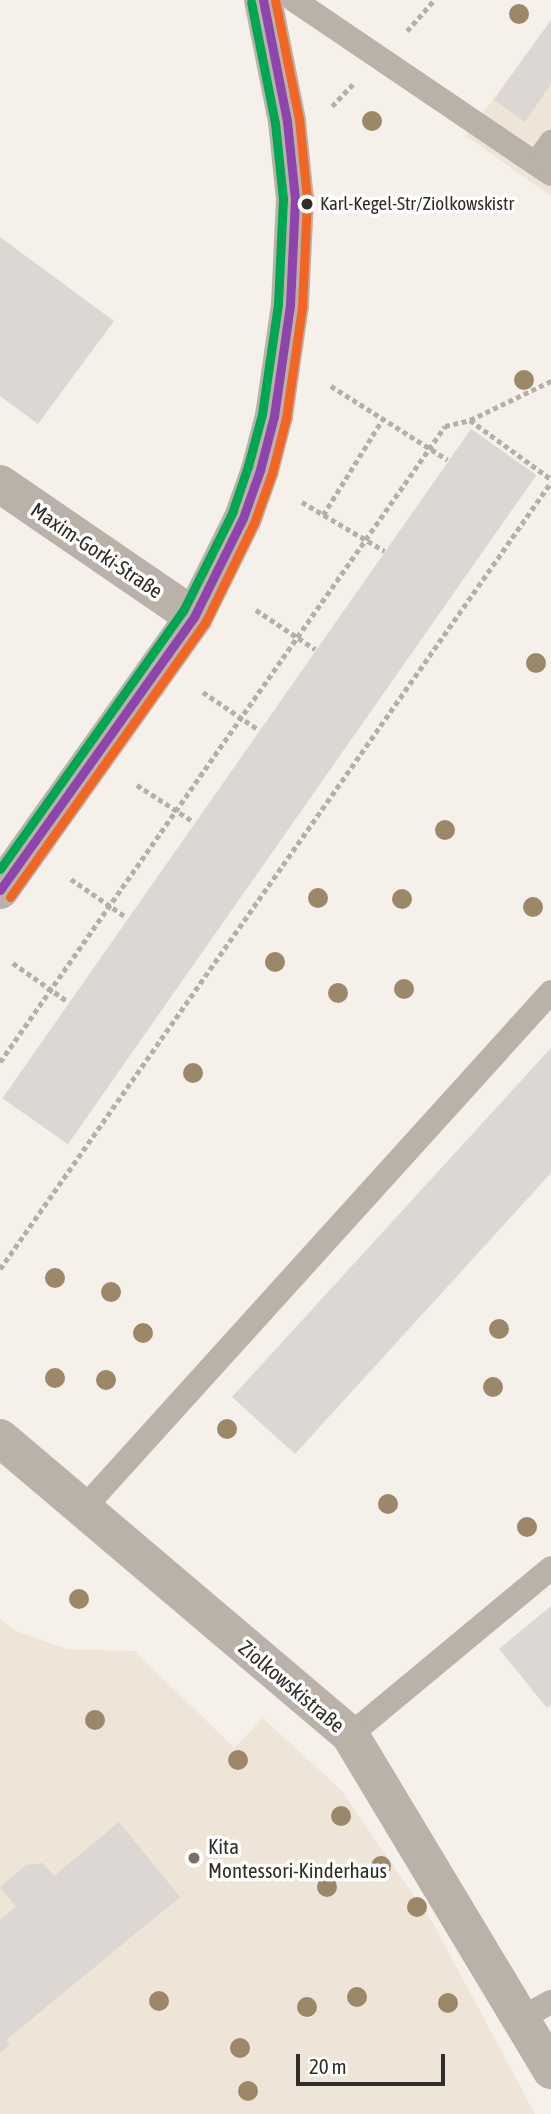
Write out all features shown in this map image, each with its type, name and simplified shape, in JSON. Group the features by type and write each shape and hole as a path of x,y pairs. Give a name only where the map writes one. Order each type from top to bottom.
{"street":[{"path":"0,890 194,617 243,518 260,470 274,416 290,305 295,199 287,121 263,0"},
{"name":"Maxim-Gorki-Straße","path":"0,484 194,617"},
{"name":"Ziolkowskistraße","path":"0,1438 350,1735 536,2011 551,2070"}],"lane":[{"path":"294,0 544,168 551,142"},
{"path":"83,1509 551,992"},
{"path":"350,1735 551,1568"}],"path":[{"path":"0,1062 444,426 471,420 551,381"},
{"path":"331,386 384,417 448,460"},
{"path":"323,515 384,417"},
{"path":"0,1269 551,481 471,420"},
{"path":"302,502 385,551"},
{"path":"256,610 315,649"},
{"path":"203,692 259,730"},
{"path":"137,785 194,822"},
{"path":"71,879 126,917"},
{"path":"13,963 67,1001"}],"shaded area":[{"path":"551,20 551,196 466,136"},
{"name":"Kita Montessori-Kinderhaus","path":"0,1619 16,1631 67,1649 135,1651 234,1748 263,1718 341,1790 434,1925 535,2114 0,2114"}],"building":[{"path":"551,20 551,84 525,122 494,100"},
{"path":"0,237 114,321 38,424 0,396"},
{"path":"471,429 537,475 68,1144 2,1098"},
{"path":"551,1048 551,1173 295,1454 232,1397"},
{"path":"551,1606 551,1705 547,1708 499,1649"},
{"path":"119,1822 180,1897 6,2040 10,2045 0,2053 0,1920 16,1907 0,1887 26,1865 43,1863 54,1876"}],"transit line":[{"path":"0,890 194,617 243,518 260,470 274,416 290,305 295,199 287,121 263,0"},
{"path":"10,897 205,623 254,523 272,473 286,418 302,307 307,199 299,119 275,0"},
{"path":"0,869 183,611 232,513 248,466 262,414 278,304 283,199 275,123 251,2"}],"place":[{"name":"Karl-Kegel-Str/Ziolkowskistr","path":"307,204"},
{"name":"Kita Montessori-Kinderhaus","path":"194,1858"}]}
